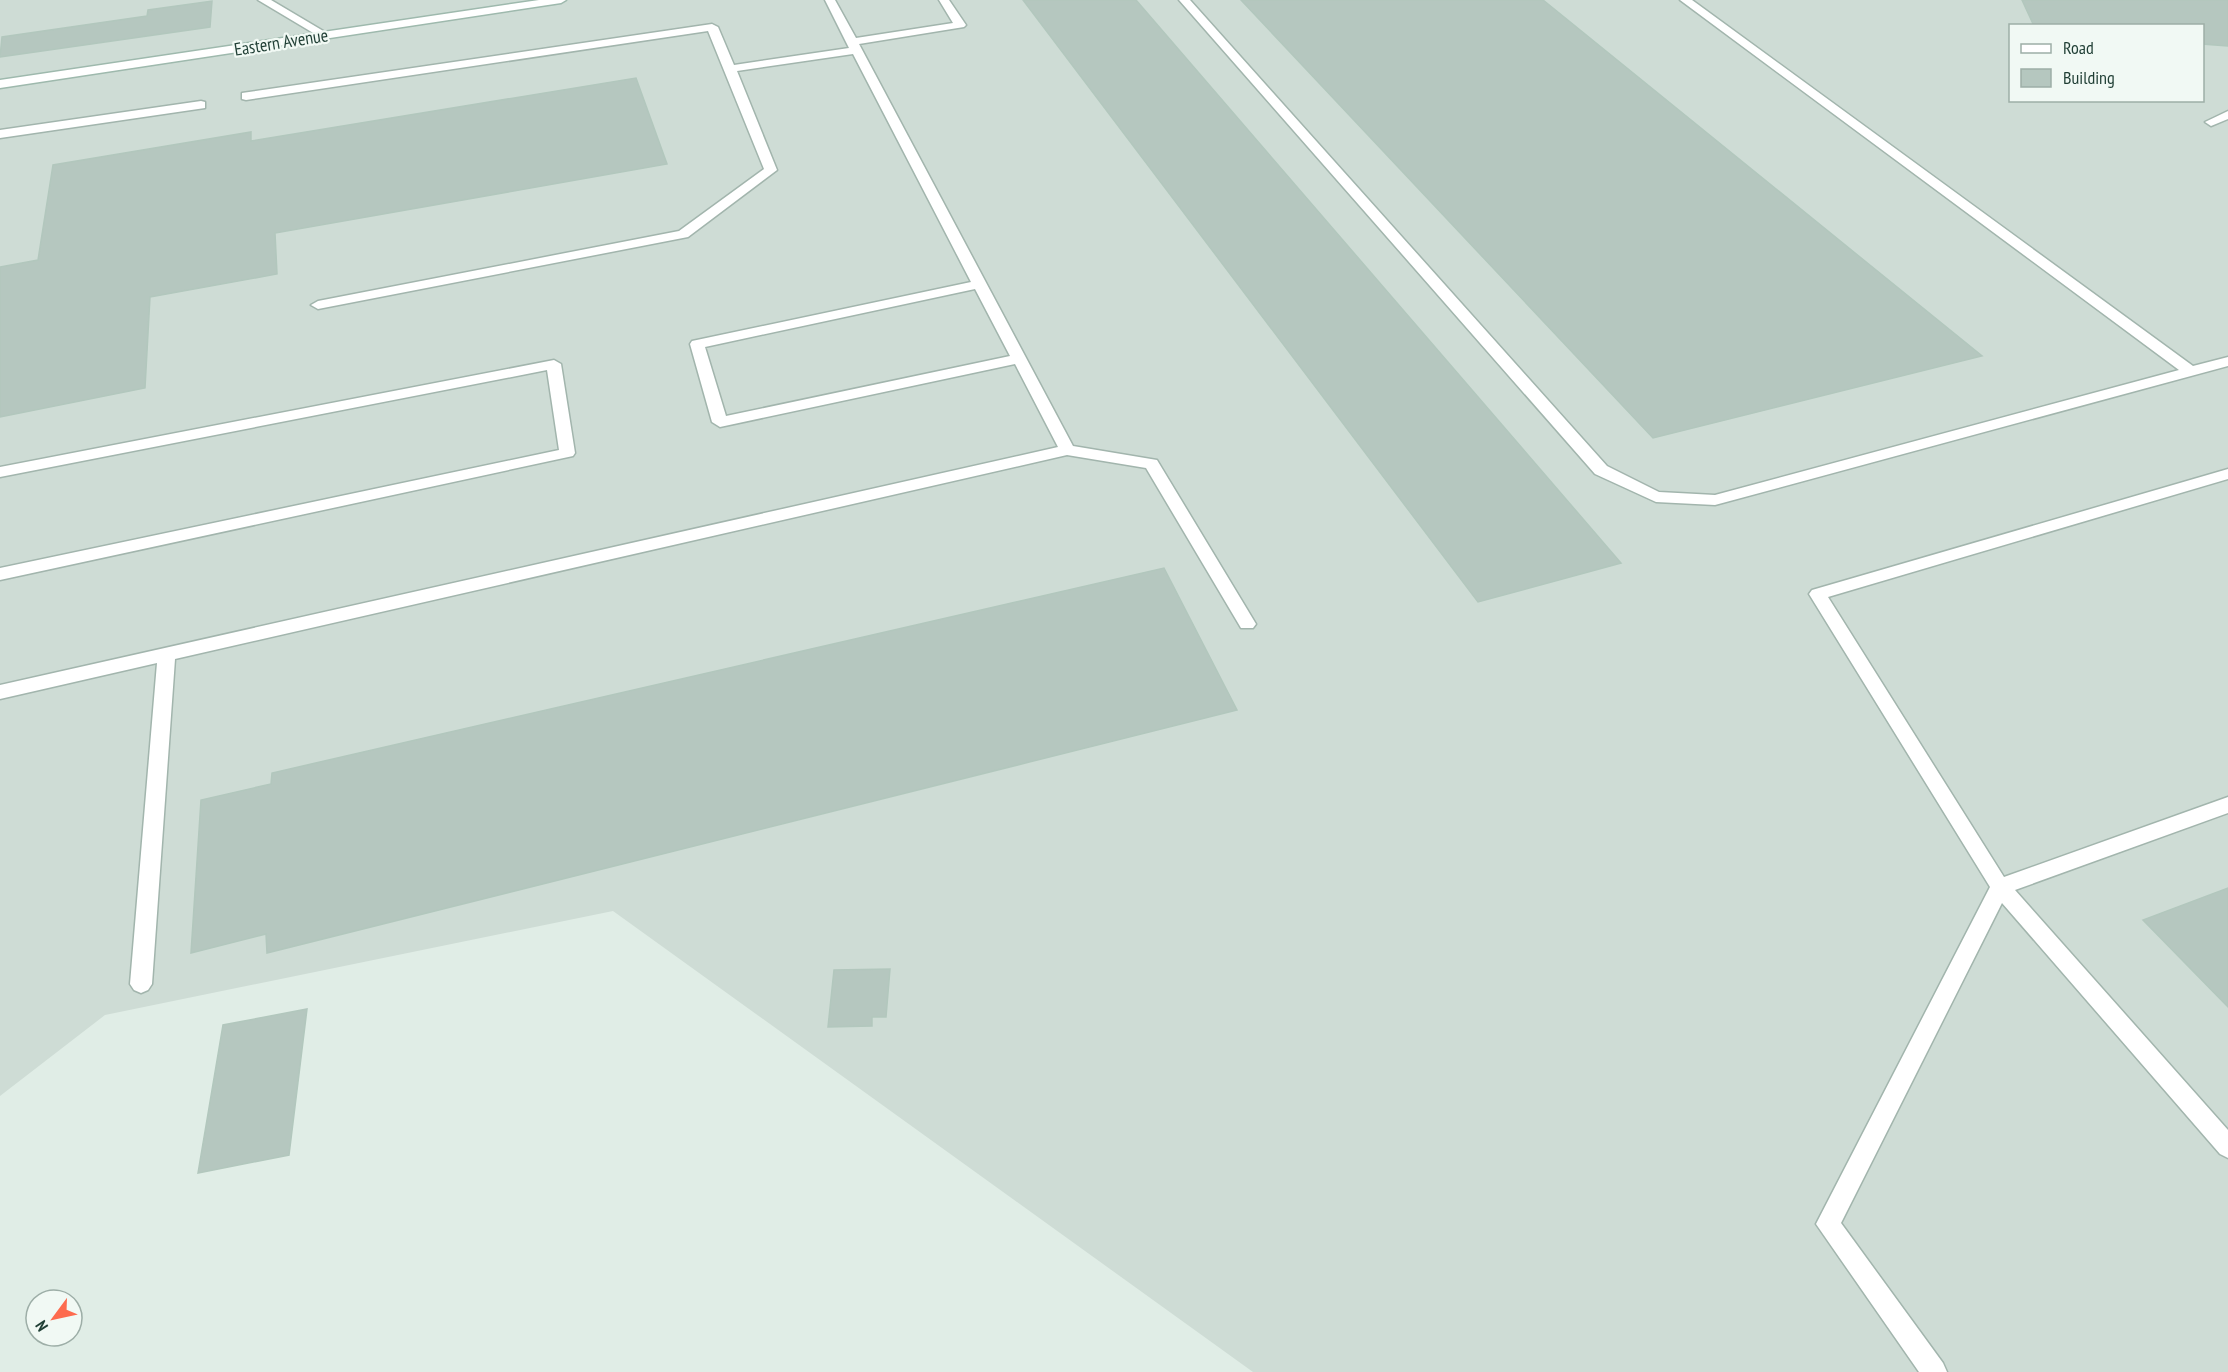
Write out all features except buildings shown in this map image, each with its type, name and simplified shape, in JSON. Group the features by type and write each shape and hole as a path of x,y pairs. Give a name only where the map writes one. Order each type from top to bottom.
{"main road":[{"path":"263,0 324,35"},
{"name":"Eastern Avenue","path":"0,84 561,0"},
{"path":"830,0 1067,450"},
{"path":"730,69 960,25 944,0"},
{"path":"1184,0 1601,470 1656,497 1715,500 2228,361"},
{"path":"1686,0 2192,372"},
{"path":"246,96 712,27 771,170 683,234 318,305"},
{"path":"0,134 201,105"},
{"path":"2211,122 2228,115"},
{"path":"980,284 697,344 720,422 1019,359"},
{"path":"0,472 554,364 567,453 0,574"},
{"path":"0,692 1067,450 1151,464 1247,624"},
{"path":"2228,474 1818,594 2000,887 2228,1147"},
{"path":"141,984 166,655"},
{"path":"1934,1372 1828,1224 2000,887 2228,805"}],"shaded area":[{"path":"0,0 2228,0 2228,1372 1253,1372 613,911 105,1015 0,1096"}]}
